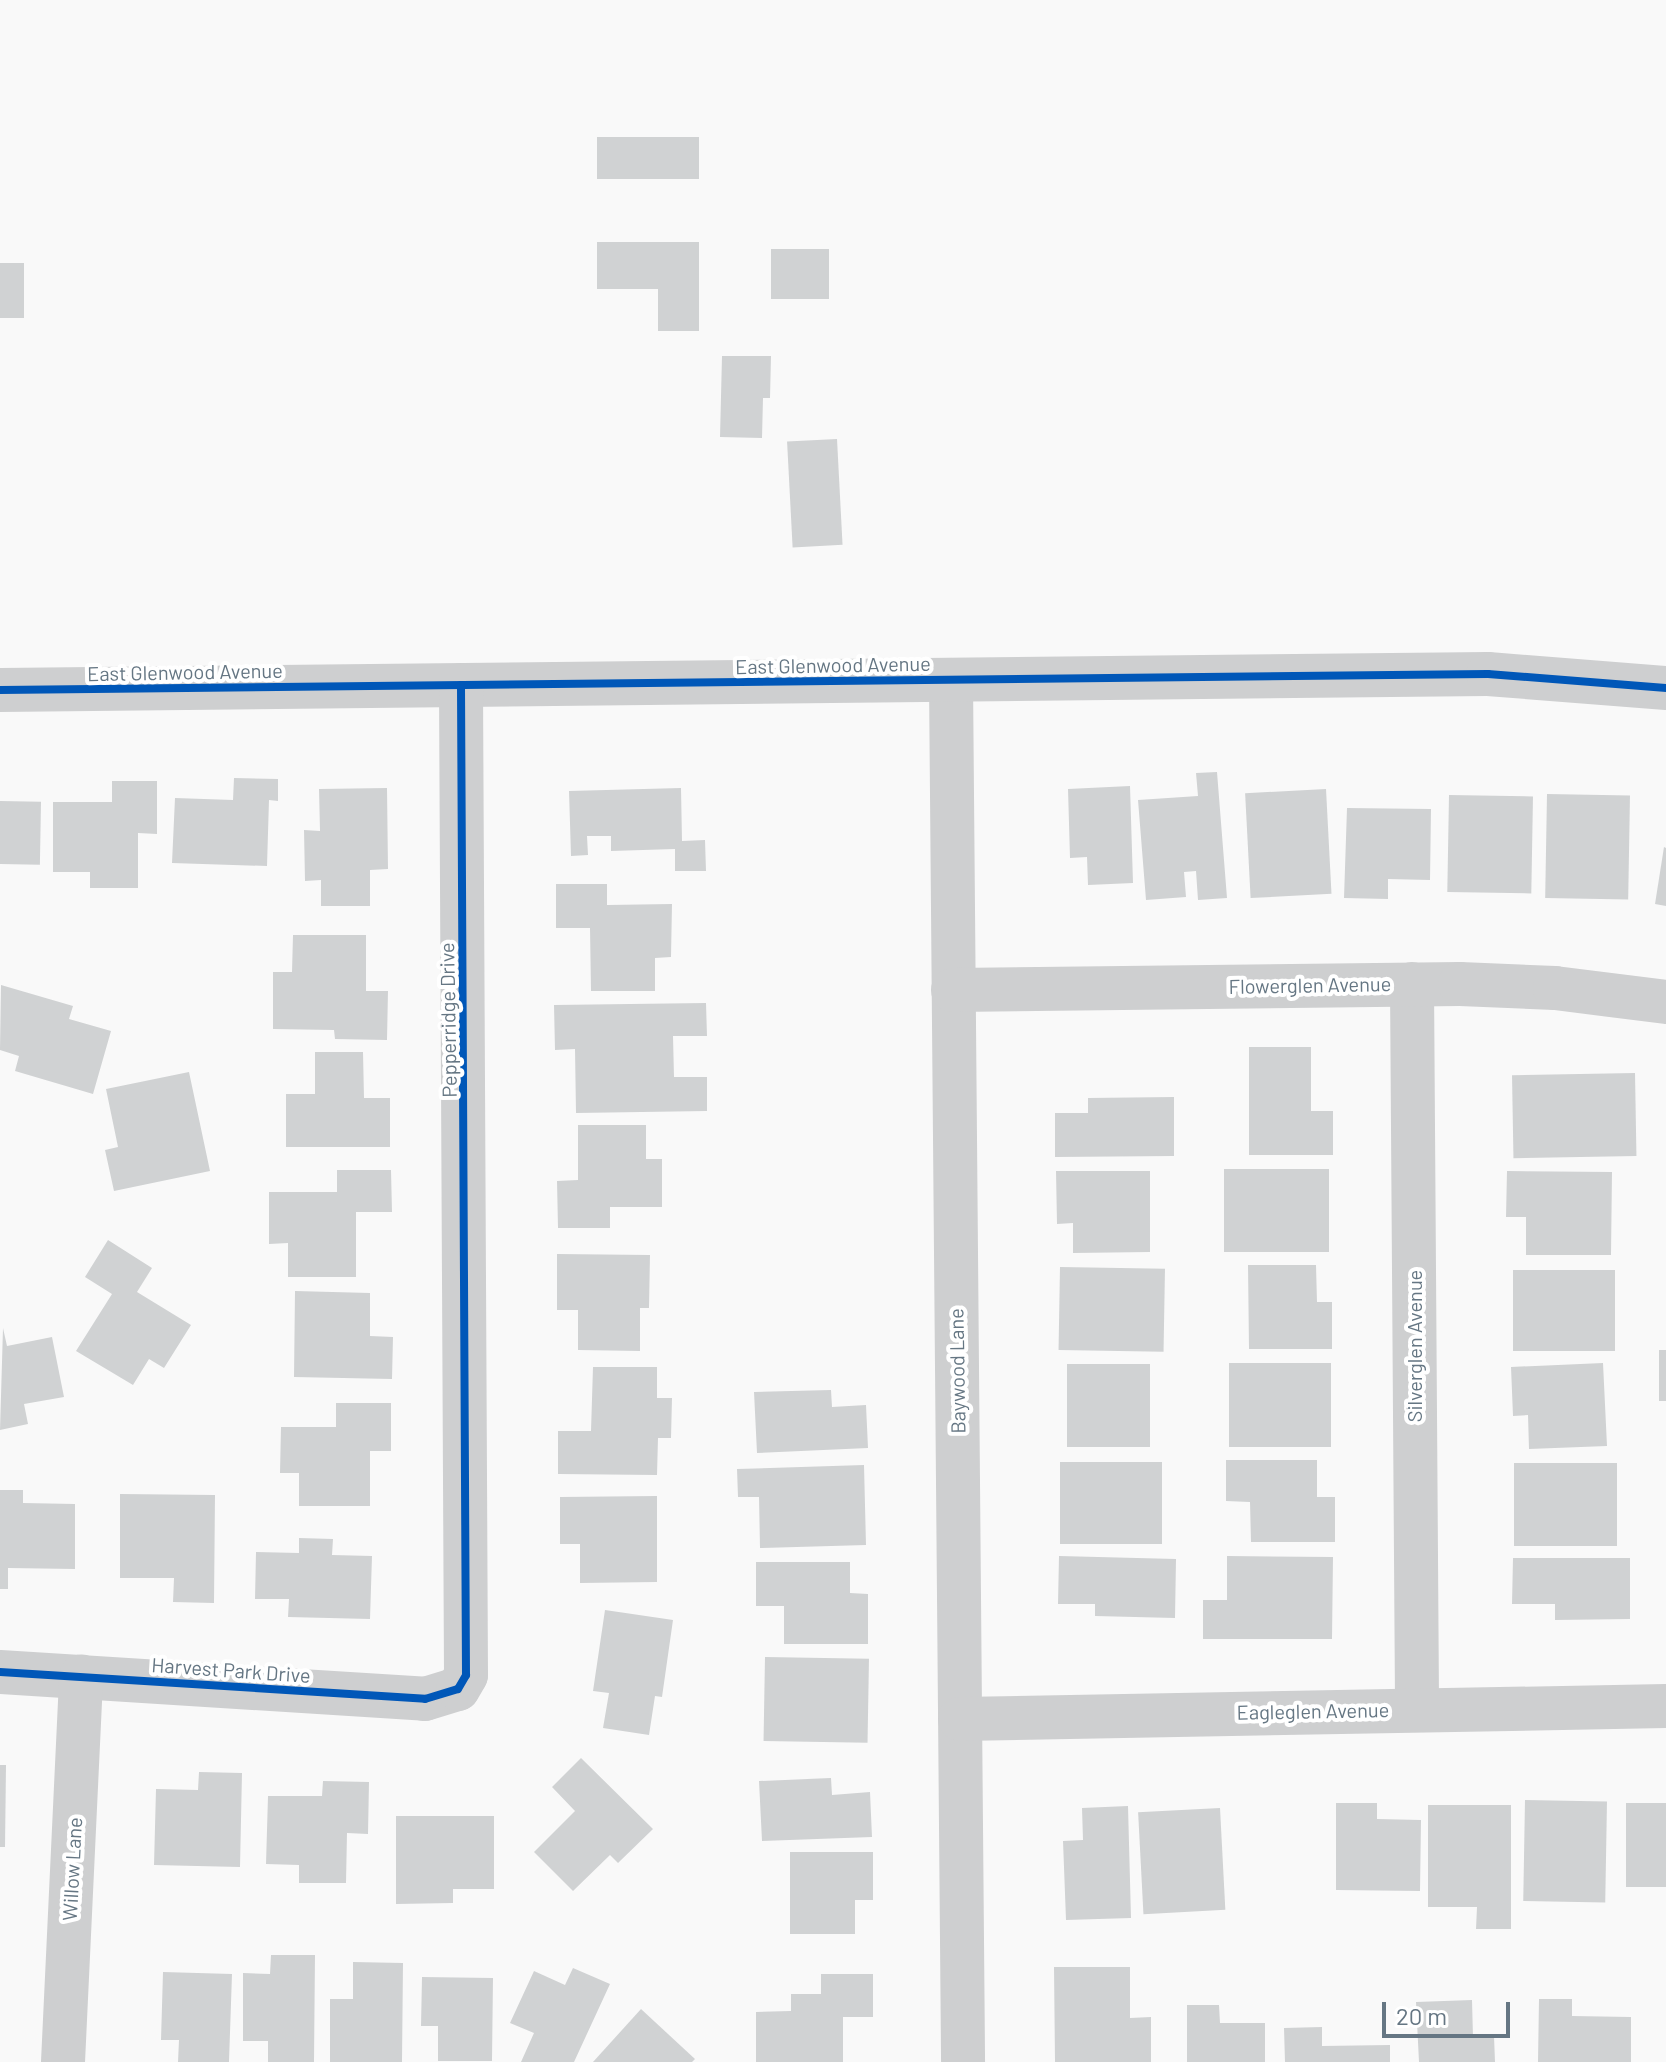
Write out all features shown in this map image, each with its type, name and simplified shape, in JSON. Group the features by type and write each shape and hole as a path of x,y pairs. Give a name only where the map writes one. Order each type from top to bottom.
{"street":[{"name":"East Glenwood Avenue","path":"0,690 1488,674 1666,688"},
{"name":"Baywood Lane","path":"951,680 963,2062"},
{"name":"Pepperridge Drive","path":"458,1689 470,1656 461,685"},
{"name":"Flowerglen Avenue","path":"953,990 1412,984 1555,988 1666,1002"},
{"name":"Silverglen Avenue","path":"1412,984 1417,1709"},
{"name":"Harvest Park Drive","path":"0,1672 425,1699 458,1689"},
{"name":"Willow Lane","path":"63,2062 81,1676"},
{"name":"Eagleglen Avenue","path":"960,1719 1666,1706"}],"building":[{"path":"597,137 699,137 699,179 597,179"},
{"path":"597,242 699,242 699,331 658,331 658,289 597,289"},
{"path":"771,249 829,249 829,299 771,299"},
{"path":"0,263 24,263 24,318 0,318"},
{"path":"722,356 771,356 770,398 763,398 762,438 720,437"},
{"path":"837,439 843,545 793,547 787,442"},
{"path":"1217,772 1227,898 1198,900 1196,871 1184,872 1186,897 1146,900 1138,800 1198,796 1196,773"},
{"path":"234,778 278,779 278,801 269,800 267,866 172,863 175,798 233,800"},
{"path":"112,781 157,781 157,834 138,833 138,888 90,888 90,872 53,872 53,802 112,802"},
{"path":"1130,786 1133,883 1088,885 1087,857 1070,858 1068,789"},
{"path":"387,788 388,869 370,870 370,906 321,906 321,880 305,881 304,830 320,831 319,789"},
{"path":"681,788 682,841 705,840 706,871 675,871 675,849 611,851 611,836 587,836 588,855 571,856 569,791"},
{"path":"1326,789 1331,894 1251,898 1245,793"},
{"path":"1547,794 1630,795 1628,899 1545,898"},
{"path":"1449,795 1533,796 1531,893 1447,892"},
{"path":"0,801 41,802 40,865 0,864"},
{"path":"1347,808 1431,809 1430,880 1388,879 1388,899 1344,898"},
{"path":"1666,848 1666,906 1655,904"},
{"path":"556,884 607,884 607,905 672,904 671,957 655,958 655,991 591,991 590,928 556,928"},
{"path":"293,935 366,935 366,991 388,991 387,1040 335,1039 334,1030 273,1029 273,972 292,972"},
{"path":"1,985 73,1006 69,1019 111,1031 93,1094 15,1071 19,1056 0,1050"},
{"path":"706,1003 707,1036 673,1036 674,1077 707,1077 707,1111 576,1113 575,1049 555,1050 554,1005"},
{"path":"1249,1047 1311,1047 1311,1111 1333,1111 1333,1155 1249,1155"},
{"path":"315,1052 363,1052 364,1098 390,1098 390,1147 286,1147 286,1094 315,1094"},
{"path":"189,1072 210,1171 114,1191 105,1150 118,1147 106,1089"},
{"path":"1635,1073 1636,1156 1513,1158 1512,1075"},
{"path":"1174,1097 1174,1156 1055,1157 1055,1113 1088,1113 1088,1098"},
{"path":"578,1125 646,1125 646,1159 662,1159 662,1207 610,1207 610,1228 558,1228 557,1181 578,1180"},
{"path":"1224,1169 1329,1169 1329,1252 1224,1252"},
{"path":"337,1170 391,1170 392,1212 356,1212 356,1277 288,1277 288,1243 269,1244 269,1192 337,1192"},
{"path":"1056,1171 1150,1171 1150,1252 1073,1253 1073,1223 1057,1224"},
{"path":"1507,1171 1612,1172 1611,1255 1526,1255 1526,1217 1506,1217"},
{"path":"108,1240 152,1268 137,1292 191,1325 164,1368 149,1359 133,1385 76,1351 112,1294 85,1277"},
{"path":"557,1254 650,1255 649,1308 640,1308 640,1351 578,1350 578,1310 557,1310"},
{"path":"1248,1265 1316,1265 1317,1302 1332,1302 1332,1349 1249,1349"},
{"path":"1060,1267 1165,1269 1164,1352 1059,1350"},
{"path":"1513,1270 1615,1270 1615,1351 1513,1351"},
{"path":"295,1291 370,1293 370,1336 393,1337 392,1379 294,1377"},
{"path":"3,1328 7,1346 52,1337 64,1397 24,1404 28,1424 0,1430"},
{"path":"1659,1350 1666,1350 1666,1401 1659,1401"},
{"path":"1229,1363 1331,1363 1331,1447 1229,1447"},
{"path":"1603,1363 1607,1446 1529,1449 1528,1415 1513,1416 1511,1367"},
{"path":"1067,1364 1150,1364 1150,1447 1067,1447"},
{"path":"593,1367 657,1367 657,1398 672,1398 671,1438 658,1438 657,1475 558,1474 558,1431 591,1431"},
{"path":"831,1390 832,1407 866,1405 868,1448 757,1453 754,1392"},
{"path":"336,1403 391,1403 391,1451 370,1451 370,1506 299,1506 299,1473 280,1473 281,1427 336,1427"},
{"path":"1226,1460 1317,1460 1317,1497 1335,1497 1335,1542 1251,1542 1250,1502 1226,1501"},
{"path":"1060,1462 1162,1462 1162,1544 1060,1544"},
{"path":"1514,1463 1617,1463 1617,1546 1514,1546"},
{"path":"864,1465 866,1545 760,1548 759,1497 738,1497 737,1469"},
{"path":"0,1490 23,1490 23,1503 75,1504 75,1569 8,1568 8,1589 0,1589"},
{"path":"120,1494 215,1495 214,1603 173,1602 174,1578 120,1578"},
{"path":"657,1496 657,1582 580,1583 580,1544 560,1544 560,1497"},
{"path":"299,1538 333,1539 332,1555 372,1556 370,1619 288,1617 289,1599 255,1599 256,1552 299,1553"},
{"path":"1059,1556 1176,1559 1175,1618 1095,1616 1095,1604 1058,1604"},
{"path":"1227,1556 1333,1557 1332,1639 1203,1639 1203,1600 1227,1600"},
{"path":"1513,1558 1630,1558 1630,1619 1555,1620 1555,1604 1512,1604"},
{"path":"756,1562 850,1562 850,1593 868,1594 868,1644 784,1644 784,1606 756,1606"},
{"path":"605,1610 673,1620 662,1697 655,1696 649,1735 603,1728 609,1693 593,1691"},
{"path":"765,1657 869,1659 868,1743 764,1741"},
{"path":"581,1758 653,1829 618,1863 610,1855 573,1891 534,1852 575,1811 552,1787"},
{"path":"0,1765 6,1765 5,1847 0,1847"},
{"path":"199,1772 242,1773 240,1867 154,1865 156,1789 198,1790"},
{"path":"831,1778 832,1795 870,1792 872,1837 762,1841 759,1781"},
{"path":"323,1781 369,1782 368,1834 347,1833 346,1883 299,1883 299,1865 266,1864 268,1796 322,1796"},
{"path":"1525,1800 1607,1801 1605,1902 1523,1901"},
{"path":"1336,1803 1377,1803 1377,1819 1421,1820 1420,1891 1336,1890"},
{"path":"1626,1803 1666,1803 1666,1887 1626,1887"},
{"path":"1428,1805 1511,1805 1511,1929 1476,1929 1477,1907 1428,1907"},
{"path":"1128,1806 1131,1918 1066,1920 1063,1841 1083,1840 1082,1808"},
{"path":"1220,1808 1225,1910 1143,1914 1138,1812"},
{"path":"396,1816 494,1816 494,1889 453,1889 453,1903 396,1904"},
{"path":"790,1852 873,1852 873,1900 855,1900 855,1934 790,1934"},
{"path":"271,1955 315,1955 314,2062 268,2062 268,2041 243,2041 243,1973 270,1974"},
{"path":"353,1962 403,1963 402,2062 330,2062 330,1999 353,1999"},
{"path":"1054,1967 1130,1967 1130,2018 1151,2017 1151,2062 1055,2062"},
{"path":"573,1968 610,1984 574,2062 521,2062 534,2033 510,2023 534,1971 565,1985"},
{"path":"163,1972 232,1974 229,2062 178,2062 179,2040 161,2040"},
{"path":"821,1974 873,1974 873,2017 843,2017 843,2062 756,2062 756,2012 791,2011 791,1994 821,1994"},
{"path":"422,1977 493,1978 492,2061 438,2061 438,2026 421,2026"},
{"path":"1539,1999 1572,1999 1572,2016 1631,2017 1631,2062 1538,2062"},
{"path":"1472,2000 1473,2037 1494,2036 1495,2062 1419,2062 1416,2002"},
{"path":"1187,2005 1219,2005 1220,2023 1265,2023 1265,2062 1187,2062"},
{"path":"641,2009 695,2059 692,2062 593,2062"},
{"path":"1322,2027 1322,2046 1390,2045 1390,2062 1285,2062 1284,2028"}],"cycle path":[{"path":"0,690 1488,674 1666,688"},
{"path":"0,1672 425,1699 458,1689 466,1675 461,685"}]}
